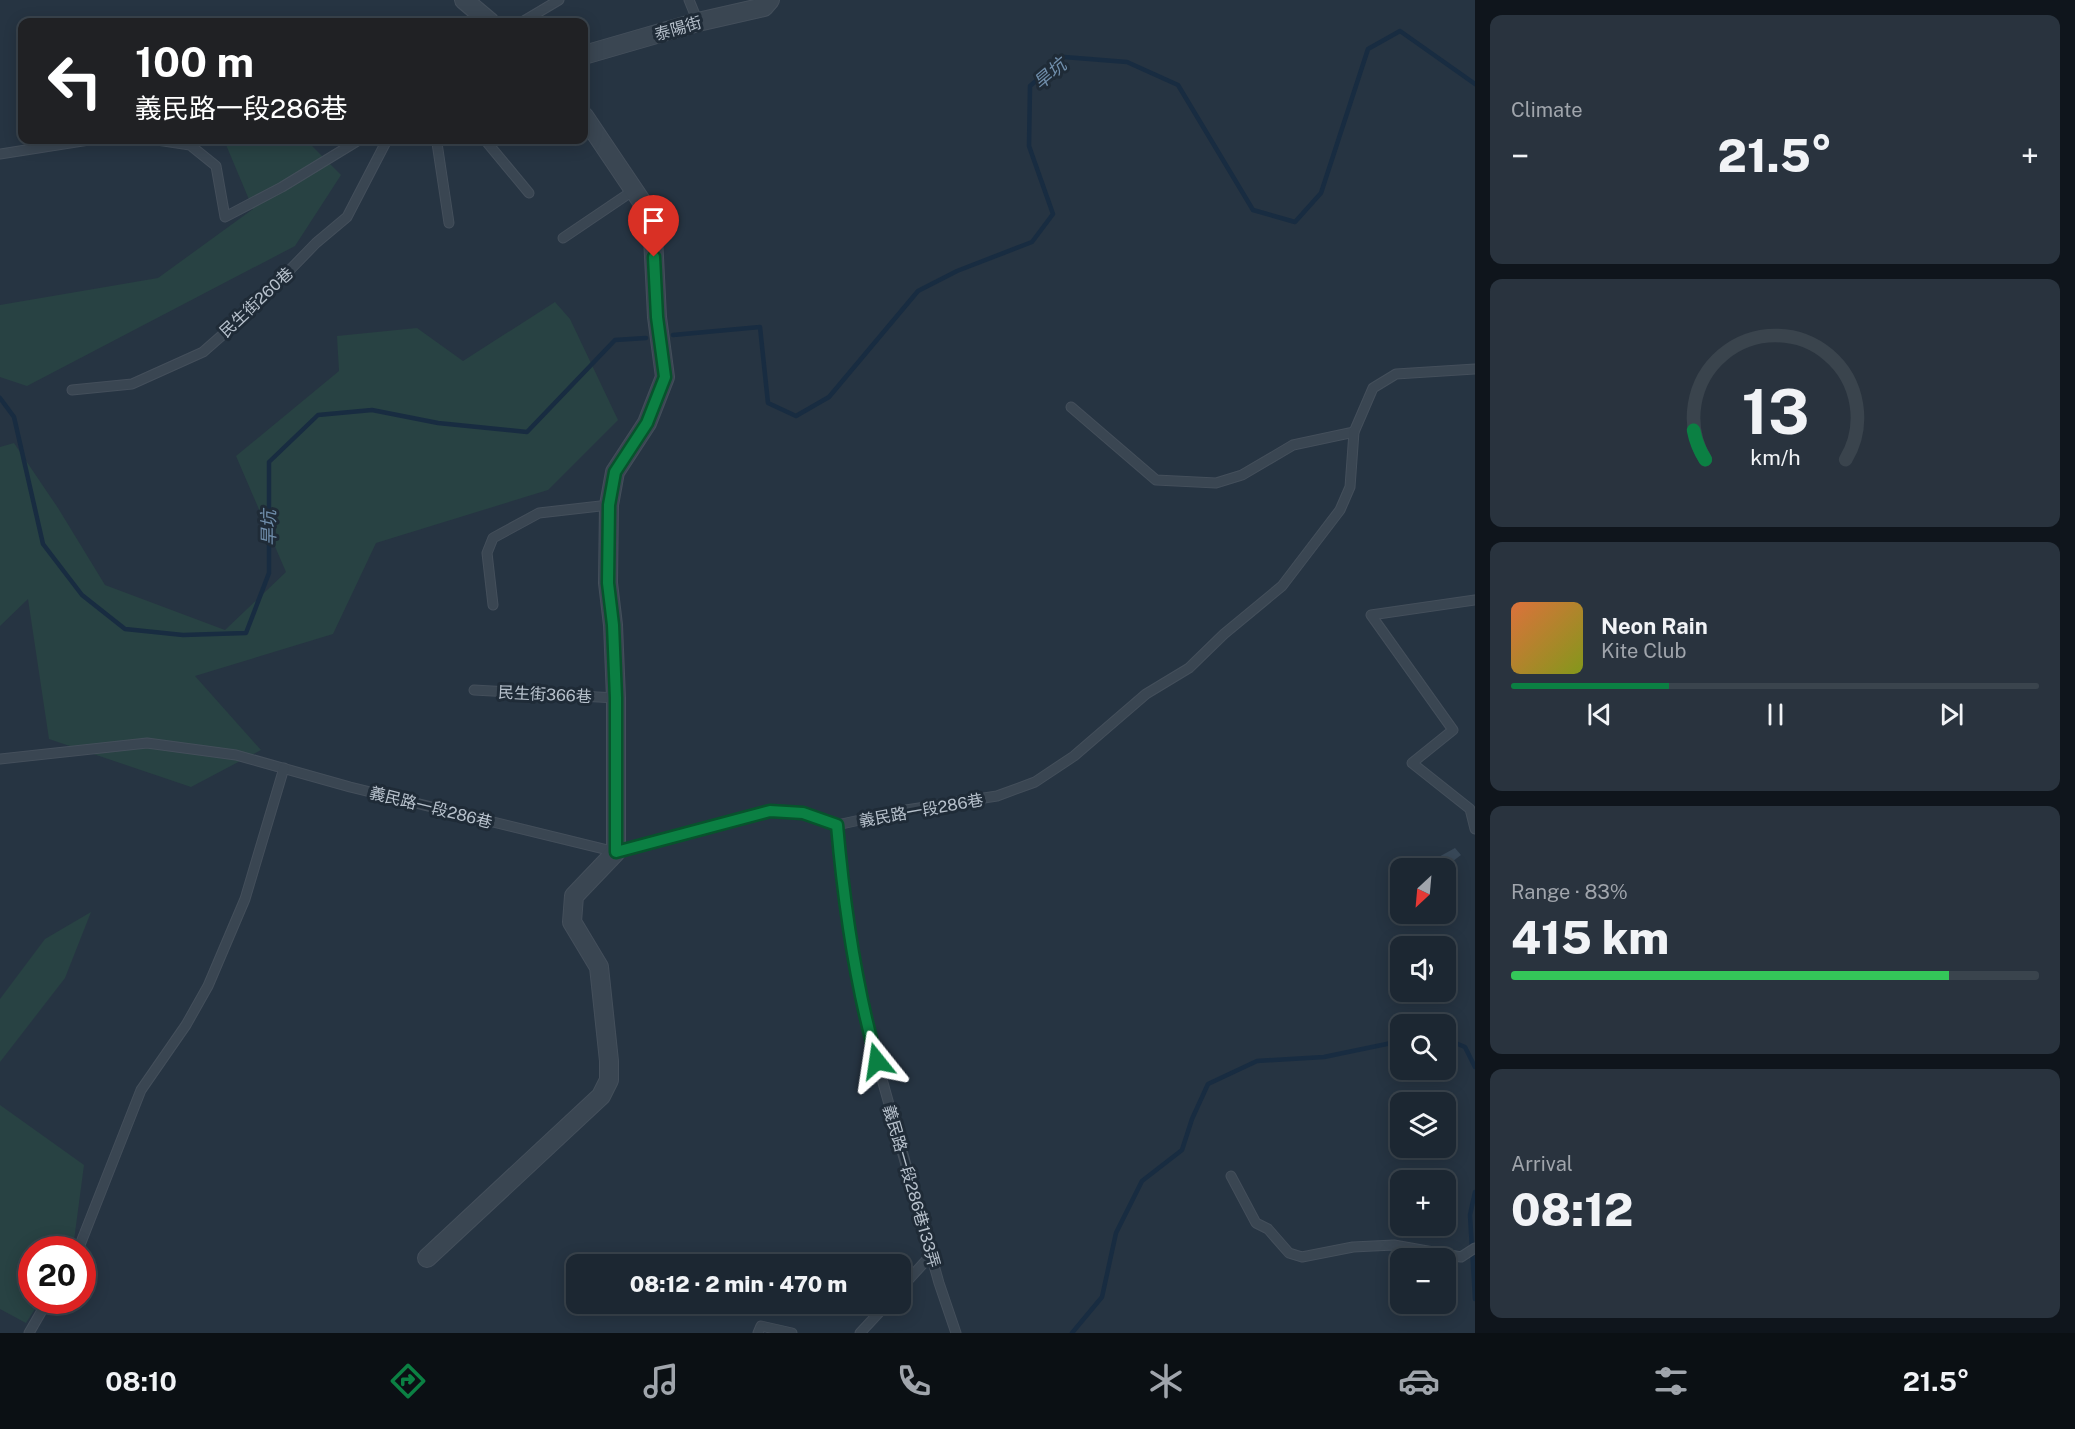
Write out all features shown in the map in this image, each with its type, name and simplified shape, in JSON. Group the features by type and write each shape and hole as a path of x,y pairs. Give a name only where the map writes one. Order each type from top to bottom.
{"street":[{"path":"464,0 485,18"},
{"name":"泰陽街","path":"588,54 698,22 764,7 770,0"},
{"path":"427,1258 601,1095 609,1080 599,967 572,922 574,896 616,852 616,698 613,625 608,583 609,505 615,472 647,423 665,377 657,317 652,217 588,122"}],"lane":[{"path":"529,18 559,0"},
{"path":"689,0 698,22"},
{"path":"0,154 64,144"},
{"path":"184,144 190,145 216,166 225,217 282,187 352,144"},
{"name":"民生街260巷","path":"72,390 132,384 203,352 252,309 316,243 347,217 385,144"},
{"path":"437,144 448,223"},
{"path":"488,144 529,193"},
{"path":"563,238 634,190"},
{"name":"義民路一段286巷","path":"0,759 147,743 236,755 350,787 616,852 770,811 803,813 837,825 906,810 997,796 1035,782 1074,756 1146,694 1189,668 1224,634 1282,586 1340,510 1350,487 1354,432 1372,388 1396,374 1475,369"},
{"path":"1071,407 1156,480 1216,483 1242,475 1293,445 1354,432"},
{"path":"493,606 487,553 493,538 539,513 609,505"},
{"path":"1475,600 1371,615 1453,730 1412,763 1470,809 1475,830"},
{"name":"民生街366巷","path":"474,690 616,698"},
{"path":"84,1236 141,1090 186,1025 208,986 245,899 284,768"},
{"name":"義民路一段286巷133弄","path":"837,825 844,903 866,1022 956,1333"},
{"path":"1231,1176 1256,1223 1268,1229 1288,1253 1302,1257 1353,1247 1394,1245 1461,1257 1475,1248"},
{"path":"911,1277 932,1254"},
{"path":"29,1333 40,1314"},
{"path":"860,1333 877,1314"},
{"path":"758,1333 761,1326 792,1333"}],"green space":[{"path":"226,144 310,144 341,175 295,246 27,386 0,377 0,305 158,278 253,209"},
{"path":"555,302 570,319 618,420 548,490 376,543 333,634 195,676 261,750 191,787 49,739 28,599 0,626 0,447 14,443 58,508 105,585 225,630 286,572 236,456 339,371 337,336 417,328 463,361"},
{"path":"91,912 65,978 0,1062 0,999 45,939"},
{"path":"0,1105 84,1165 75,1236 18,1236 18,1314 32,1314 26,1323 0,1309"}],"building":[{"path":"1455,848 1461,855 1456,859 1437,858"}],"waterway":[{"name":"旱坑","path":"673,335 760,327 768,403 796,416 829,397 918,291 957,271 1032,242 1053,214 1029,146 1030,86 1064,57 1127,62 1178,85 1253,210 1295,222 1321,193 1368,49 1400,31 1475,84"},
{"name":"旱坑","path":"0,398 14,417 43,544 82,595 125,629 183,635 246,633 269,573 269,462 318,415 372,410 438,423 527,432 615,340 646,338"},
{"path":"1072,1333 1102,1297 1116,1233 1142,1181 1182,1150 1192,1119 1208,1084 1257,1061 1324,1057 1390,1043"},
{"path":"1456,1043 1465,1047 1475,1067"},
{"path":"1475,1192 1470,1215 1475,1299"}],"route":[{"path":"654,257 657,317 665,377 647,423 615,472 609,505 608,583 613,625 616,698 616,852 770,811 803,813 837,825 844,903 866,1022 877,1061"}]}
